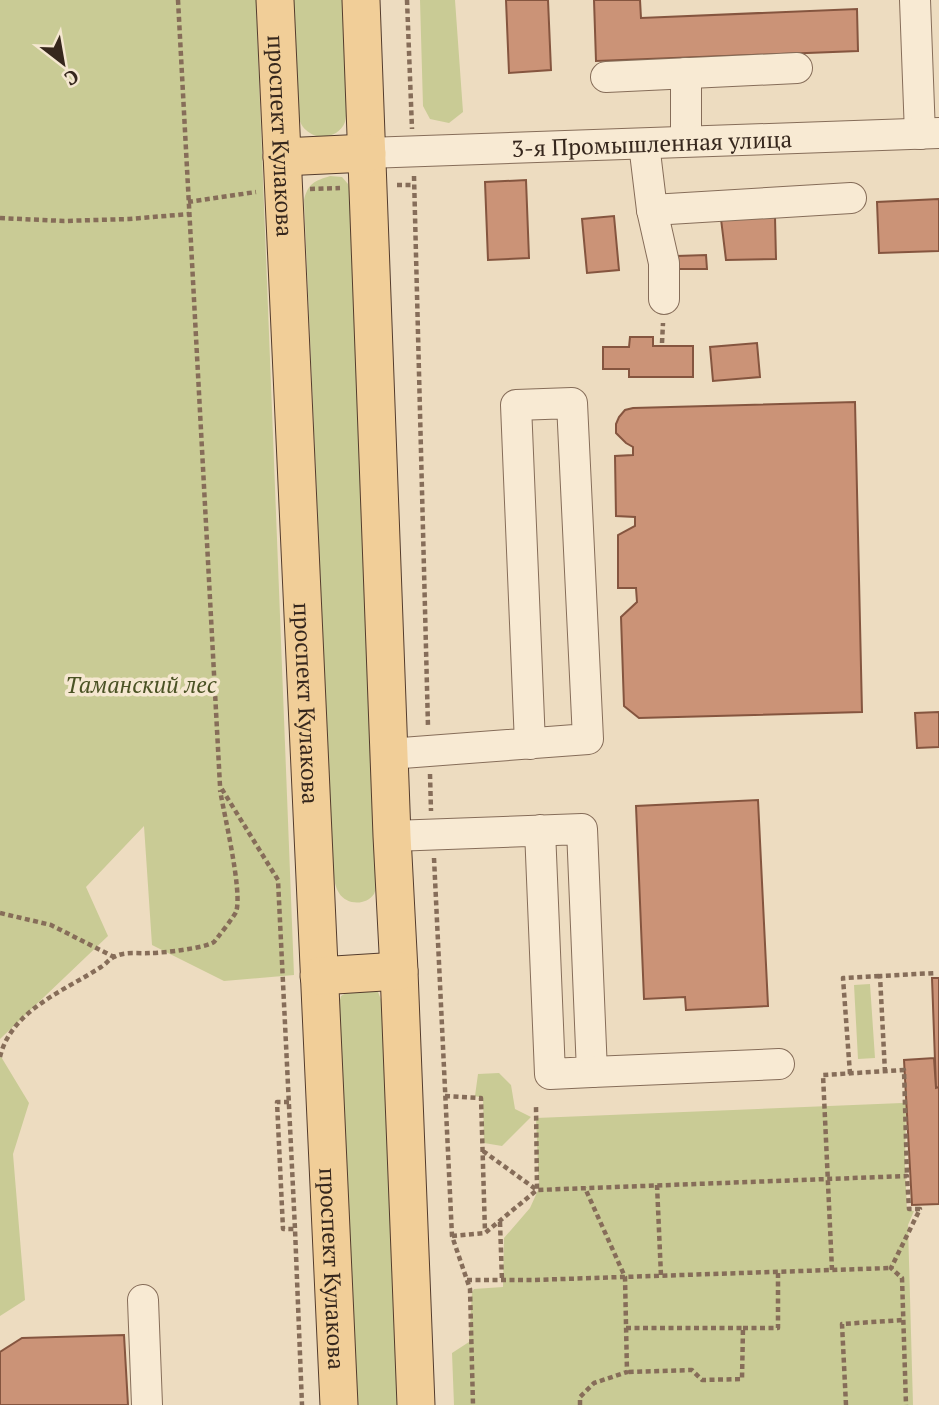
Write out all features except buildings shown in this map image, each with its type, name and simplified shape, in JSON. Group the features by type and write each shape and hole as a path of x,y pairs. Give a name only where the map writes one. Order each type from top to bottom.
{"main road":[{"name":"проспект Кулакова","path":"275,0 339,1405"},
{"path":"360,0 416,1405"},
{"path":"283,174 367,170"},
{"path":"319,976 399,971"}],"street":[{"path":"915,0 928,74 930,133"},
{"path":"606,77 797,68"},
{"path":"686,74 686,141"},
{"name":"3-я Промышленная улица","path":"367,170 413,151 930,133"},
{"path":"643,144 652,210 664,263 664,299"},
{"path":"652,210 851,198"},
{"path":"389,754 530,744 588,739 572,404 516,405 530,744"},
{"path":"392,836 582,828 592,1072"},
{"path":"540,830 550,1074 779,1064"},
{"path":"143,1300 147,1405"}],"path":[{"path":"0,1057 2,1048 13,1030 47,998 114,957 203,946 214,942 236,911 237,882 220,786 177,0"},
{"path":"407,0 428,751 452,1236 470,1289 473,1405"},
{"path":"188,202 249,192 283,174 367,170 414,184"},
{"path":"0,218 64,221 189,214"},
{"path":"220,786 278,880 302,1405"},
{"path":"0,913 51,925 114,957"},
{"path":"850,1074 844,978 936,973"},
{"path":"880,976 885,1072"},
{"path":"832,1270 823,1075 904,1070 909,1209 920,1209 891,1268"},
{"path":"445,1097 481,1098 485,1233"},
{"path":"289,1102 277,1102 279,1174 283,1229 295,1229"},
{"path":"536,1105 537,1190"},
{"path":"483,1151 537,1190"},
{"path":"452,1236 485,1233 537,1190 907,1176"},
{"path":"657,1185 661,1276"},
{"path":"584,1188 625,1277 627,1372"},
{"path":"500,1221 502,1281"},
{"path":"467,1280 891,1268 902,1278 906,1405"},
{"path":"626,1328 778,1328 778,1271"},
{"path":"846,1405 842,1324 903,1320"},
{"path":"580,1405 580,1397 594,1383 627,1372 692,1370 702,1380 742,1379 743,1328"}],"green space":[{"name":"Таманский лес","path":"0,0 256,0 294,975 224,981 152,945 144,826 86,887 108,936 0,1039"},
{"path":"293,0 343,0 347,110 342,127 338,132 327,136 311,133 303,127 298,115"},
{"path":"420,0 455,0 463,112 449,123 430,119 423,106"},
{"path":"330,176 342,177 352,195 377,882 375,892 361,902 351,902 342,897 333,871 304,200 313,183"},
{"path":"870,984 875,1058 858,1059 854,985"},
{"path":"362,989 378,992 382,1002 399,1405 357,1405 338,1007 341,996"},
{"path":"0,1055 29,1103 13,1154 25,1300 0,1316"},
{"path":"499,1073 511,1085 515,1109 531,1117 502,1146 484,1143 483,1098 475,1096 478,1074"},
{"path":"906,1104 907,1210 914,1211 908,1225 913,1405 454,1405 452,1353 469,1342 472,1292 474,1289 503,1287 504,1238 530,1208 539,1188 536,1118"}]}
